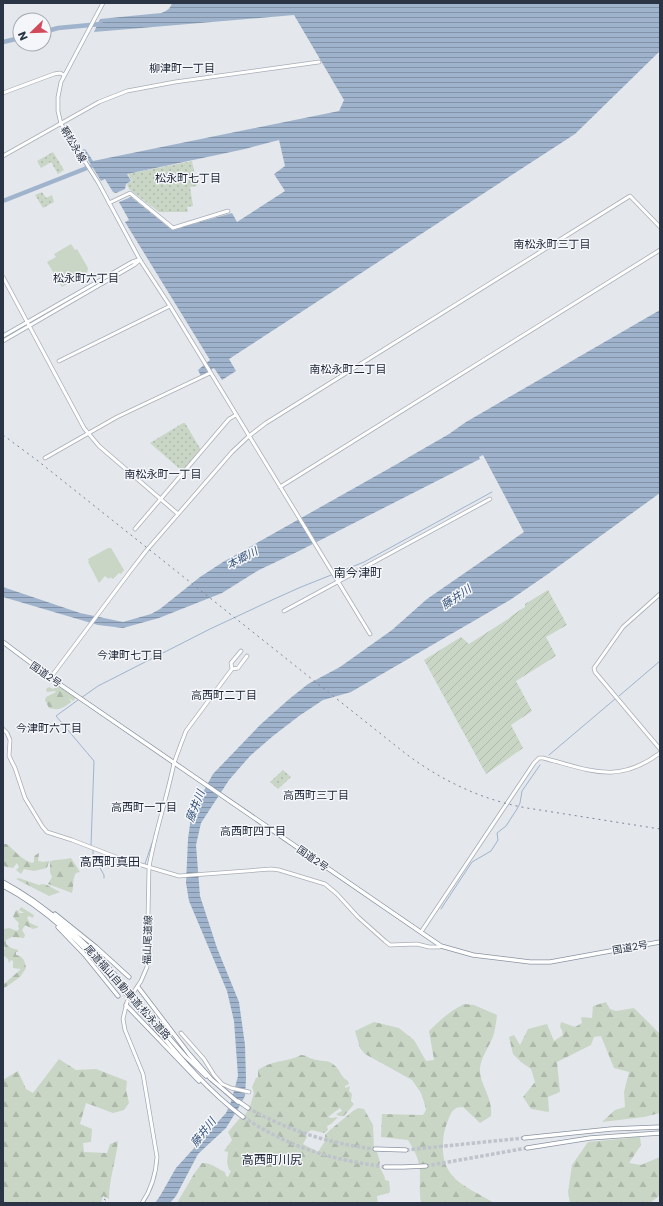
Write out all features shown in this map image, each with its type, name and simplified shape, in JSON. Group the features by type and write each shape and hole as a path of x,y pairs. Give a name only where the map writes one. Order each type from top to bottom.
{"highway":[{"name":"国道2号","path":"3,642 174,763 441,946 473,955 530,962 550,962 660,942"},
{"name":"尾道福山自動車道;松永道路","path":"3,882 54,915 76,935 118,980 144,1011 189,1070 219,1098 243,1117"},
{"name":"尾道福山自動車道;松永道路","path":"3,886 52,919 118,980"},
{"path":"19,896 42,913 71,940 118,996"},
{"path":"30,899 51,911 71,926 129,978"},
{"path":"138,986 175,1038 196,1064"},
{"path":"126,1005 189,1070"},
{"name":"尾道福山自動車道;松永道路","path":"144,1011 213,1083 248,1108"},
{"path":"524,1138 611,1129 660,1127"},
{"path":"527,1148 590,1138 660,1133"},
{"path":"374,1149 406,1150"},
{"path":"385,1167 403,1168 426,1166"}],"street":[{"name":"鞆松永線","path":"104,3 64,76 58,97 58,111 62,124 109,203 140,260 170,306 370,634"},
{"path":"3,156 99,102 127,91 175,82 319,62"},
{"path":"3,93 54,74 60,73 64,76"},
{"path":"109,203 130,193 173,228 228,211"},
{"path":"51,677 138,561 232,452 266,423 630,196 660,227"},
{"path":"280,487 660,250"},
{"path":"3,336 132,262 140,260"},
{"path":"3,341 134,265 140,260"},
{"path":"3,277 78,417 89,433 99,446 178,514"},
{"path":"59,361 170,306"},
{"path":"45,458 124,414 210,372"},
{"path":"135,529 229,419 236,415"},
{"path":"284,611 490,499"},
{"path":"660,594 623,627 594,668 595,672 660,749"},
{"path":"241,651 231,663 232,669 238,668 247,656"},
{"name":"福山尾道線","path":"142,1203 150,1189 155,1173 156,1157 143,1074 123,1025 124,1013 126,1005 145,974 148,960 149,867 174,763 186,731 232,669"},
{"path":"3,729 7,733 10,740 9,756 25,798 47,832 121,859 183,876 271,869 279,870 324,884 337,894 358,917 390,945 417,944 429,947 441,946"},
{"path":"421,932 515,790 539,758 596,772 613,773 633,770 660,753"},
{"path":"181,1033 204,1059 218,1080 231,1088 249,1092"}],"green space":[{"path":"53,152 64,170 58,174 51,162 41,168 37,161"},
{"path":"192,161 197,186 190,187 193,206 187,207 188,212 159,212 129,189 127,184 132,181 128,174"},
{"path":"42,192 46,198 52,195 54,202 43,208 35,195"},
{"path":"71,244 75,250 77,249 88,268 87,273 62,287 47,262 56,257 54,254"},
{"path":"185,423 201,450 182,471 150,443"},
{"path":"108,548 111,548 124,570 113,579 110,577 109,579 105,576 99,583 88,562 88,559"},
{"path":"548,590 567,625 546,637 556,656 516,681 532,711 511,725 523,748 486,774 424,660 461,637 469,644 525,607 525,604"},
{"path":"58,685 76,698 73,701 69,698 71,702 61,708 49,708 45,700 46,697 56,692 47,692 46,689 49,687 53,689"},
{"path":"283,770 291,777 278,789 270,782"},
{"path":"3,844 7,844 22,858 32,863 34,862 34,856 39,853 38,861 49,861 47,868 34,871 24,869 21,874 16,870 19,867 17,863 13,868 3,866"},
{"path":"71,858 80,872 76,873 75,875 72,893 48,884 52,877 50,872 50,861"},
{"path":"19,878 39,885 47,885 60,892 49,896 16,879"},
{"path":"21,907 34,915 33,918 29,916 27,918 30,923 39,927 33,929 25,925 22,930 25,935 24,938 12,937 6,940 6,944 11,948 18,950 16,955 23,959 26,968 20,977 3,989 3,985 21,969 13,968 13,961 11,960 9,963 8,959 3,955 3,949 5,950 3,927 4,929 9,928 17,931 19,929 19,923 13,917 16,910 19,911 19,913 24,913 19,910"},
{"path":"606,1002 610,1009 616,1011 634,1008 660,1034 660,1113 644,1117 602,1122 615,1110 625,1107 624,1092 629,1072 614,1068 601,1036 594,1037 591,1045 557,1062 560,1092 548,1097 549,1112 531,1109 523,1097 535,1082 531,1069 513,1054 509,1037 514,1035 520,1045 528,1029 547,1024 554,1041 563,1035 560,1027 561,1022 575,1027 582,1023 581,1017 592,1018 593,1006"},
{"path":"464,1004 474,1005 497,1015 493,1036 483,1057 480,1068 480,1074 490,1102 491,1116 480,1123 463,1107 454,1109 444,1131 444,1158 452,1175 459,1182 494,1203 421,1203 419,1163 408,1140 381,1137 382,1114 423,1115 426,1110 421,1093 412,1080 365,1054 360,1048 355,1031 374,1022 399,1028 414,1040 426,1061 434,1060 429,1031 445,1016"},
{"path":"305,1055 311,1059 332,1063 343,1078 348,1081 349,1084 345,1086 345,1088 350,1086 349,1091 352,1094 351,1101 354,1104 344,1116 339,1116 336,1114 342,1111 340,1108 328,1117 338,1117 327,1126 328,1130 324,1133 311,1130 306,1134 307,1137 303,1144 318,1152 325,1141 325,1135 330,1130 353,1111 358,1108 364,1109 373,1125 374,1151 377,1152 380,1162 380,1169 385,1180 389,1181 389,1193 377,1196 378,1203 177,1203 202,1163 214,1166 225,1172 226,1176 228,1177 231,1171 229,1170 227,1162 228,1152 224,1151 232,1140 228,1132 240,1118 243,1119 250,1106 254,1093 252,1087 256,1078 258,1077 258,1070 268,1064 291,1059"},
{"path":"59,1059 76,1070 96,1069 127,1081 126,1090 129,1103 124,1110 113,1113 86,1103 80,1124 92,1129 91,1142 83,1143 84,1152 107,1153 110,1144 118,1141 110,1184 109,1199 103,1196 101,1203 3,1203 3,1080 18,1071 26,1089 33,1093"},
{"path":"640,1137 641,1145 629,1163 641,1165 660,1157 660,1195 650,1203 570,1203 568,1192 572,1165 588,1142"}],"water":[{"path":"172,3 660,3 660,51 575,134 229,359 236,371 222,380 214,368 201,376 198,370 210,360 125,222 129,220 119,202 131,197 172,230 232,213 237,222 285,191 274,174 285,166 279,140 245,149 127,174 131,181 126,184 125,189 116,193 113,192 105,179 101,181 82,150 85,149 93,161 339,111 344,100 294,15 94,32 100,19 161,13 168,10"},
{"path":"660,310 660,493 510,600 351,692 323,700 299,716 250,756 229,780 201,823 196,845 200,896 217,948 239,1002 245,1045 245,1096 226,1128 198,1154 176,1196 170,1203 155,1203 176,1168 226,1113 231,1102 238,1076 234,1021 227,991 189,901 186,883 188,839 191,817 213,774 260,725 308,684 340,667 392,630 427,599 524,532 483,455 479,457 480,459 259,570 222,593 159,618 123,628 98,625 3,597 3,587 80,613 123,622 151,614 160,609 200,577 223,562 397,464 449,434 466,422"}],"waterway":[{"path":"52,30 101,24"},
{"path":"3,42 12,40"},
{"path":"3,201 92,166"},
{"path":"81,698 98,686 210,629 301,587 364,562 492,492"},
{"path":"619,696 660,661"},
{"path":"549,755 615,699"},
{"path":"78,700 56,716 94,761 91,846"},
{"path":"441,909 472,862 491,851 498,840 497,833 506,826 517,809 520,803 522,791 540,765"},
{"path":"145,864 152,843"},
{"path":"93,850 93,855 104,875 104,878"}],"tunnel":[{"path":"248,1108 278,1123 309,1135 342,1144 375,1149"},
{"path":"243,1117 278,1137 311,1151 346,1160 385,1167"},
{"path":"406,1150 524,1138"},
{"path":"426,1166 527,1148"}],"railway":[{"path":"3,435 38,461 401,750 445,779 493,800 527,808 660,829"},
{"path":"104,1199 110,1203"}],"district":[{"name":"柳津町一丁目","path":"182,68"},
{"name":"松永町七丁目","path":"188,178"},
{"name":"南松永町三丁目","path":"552,244"},
{"name":"松永町六丁目","path":"86,278"},
{"name":"南松永町二丁目","path":"348,369"},
{"name":"南松永町一丁目","path":"163,474"},
{"name":"南今津町","path":"358,573"},
{"name":"今津町七丁目","path":"130,655"},
{"name":"高西町二丁目","path":"224,695"},
{"name":"今津町六丁目","path":"49,728"},
{"name":"高西町三丁目","path":"316,795"},
{"name":"高西町一丁目","path":"144,807"},
{"name":"高西町四丁目","path":"253,831"},
{"name":"高西町真田","path":"110,862"},
{"name":"高西町川尻","path":"272,1160"}],"water label":[{"name":"本郷川","path":"242,558"},
{"name":"藤井川","path":"456,597"},
{"name":"藤井川","path":"195,806"},
{"name":"藤井川","path":"203,1132"}]}
